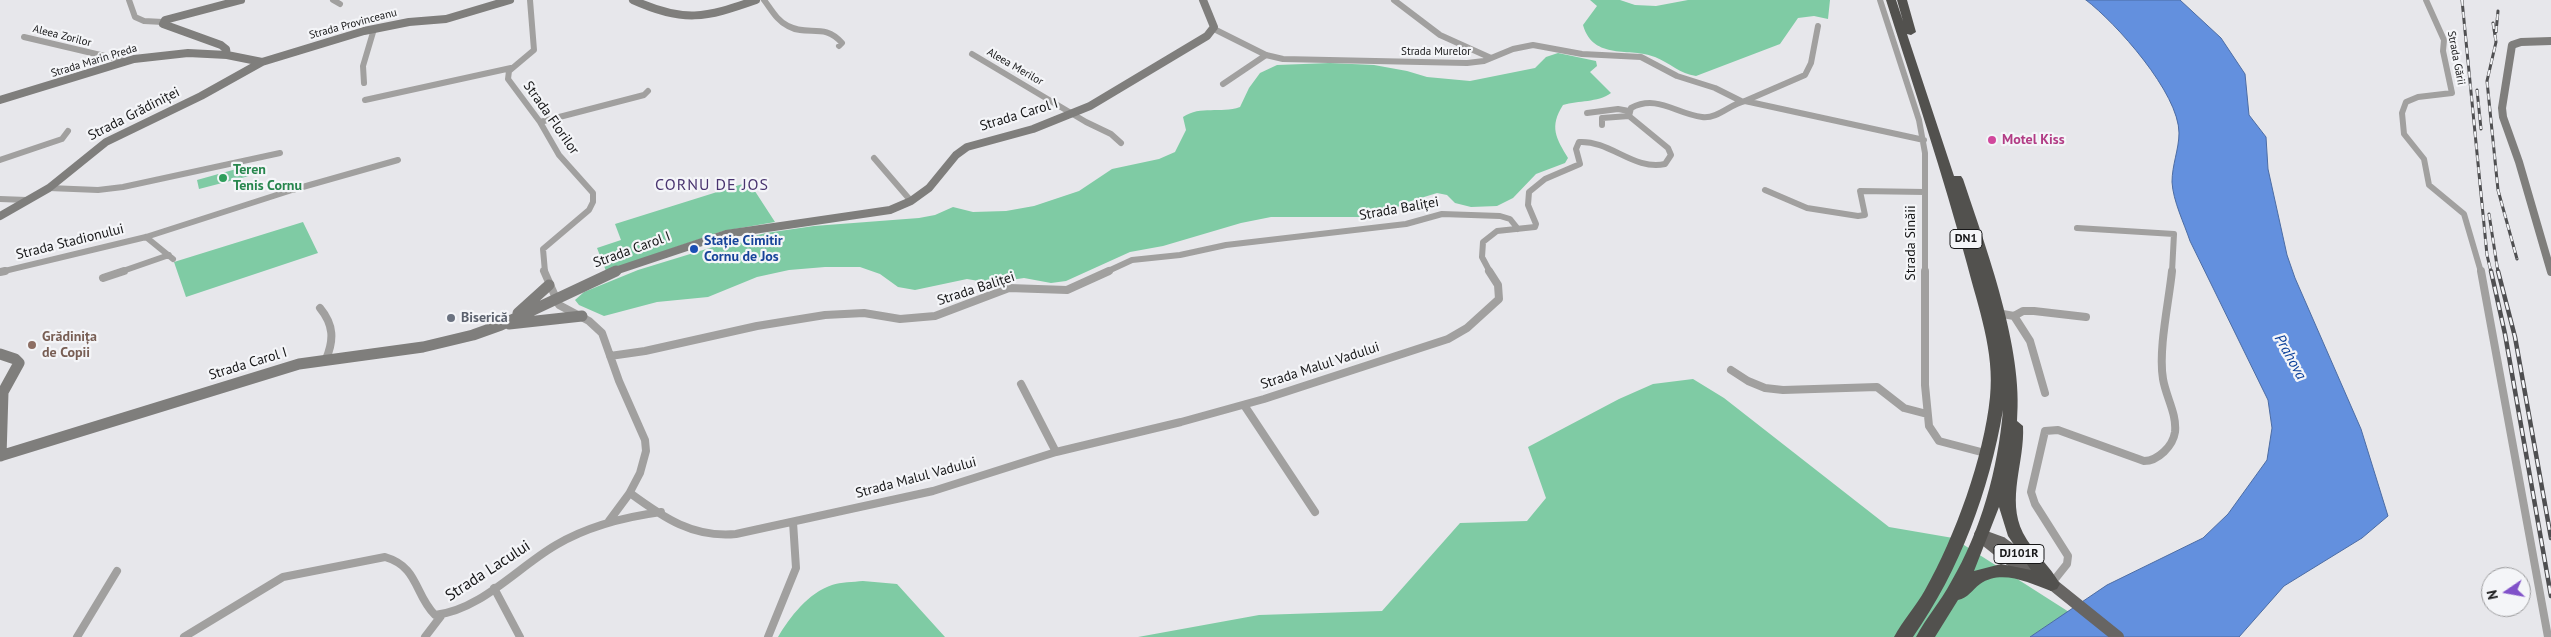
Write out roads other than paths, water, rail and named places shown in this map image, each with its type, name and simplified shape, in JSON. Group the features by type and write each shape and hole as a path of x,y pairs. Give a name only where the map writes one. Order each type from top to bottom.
{"highway":[{"name":"DN1","path":"1891,0 1962,227 1994,344 1998,389 1986,453 1962,528 1940,580 1903,637"},
{"name":"DN1","path":"1902,4 1973,227 2009,368 2010,407 2002,470 1969,564 1944,610 1924,637"},
{"path":"2010,407 2016,425 2016,447 2007,502 2008,512 2020,544 2051,584"},
{"path":"1962,528 1980,535"},
{"path":"1944,610 1951,606 1970,582 1986,572 2022,573 2051,584"}],"main road":[{"name":"DJ101R","path":"1980,535 2014,563 2051,584 2118,637"}],"street":[{"path":"129,0 135,17 144,21 163,22 221,45 226,49 227,55"},
{"path":"163,22 177,16 241,0"},
{"path":"333,0 340,4"},
{"name":"Strada Provinceanu","path":"262,62 374,29 409,22 446,19 510,0"},
{"name":"Strada Florilor","path":"365,100 511,68 529,57 534,50 530,0"},
{"path":"633,0 659,12 691,18 716,13 756,0"},
{"path":"764,0 787,25 793,28 825,29 839,39 842,43 839,46"},
{"path":"1203,0 1214,29"},
{"path":"1394,0 1440,36 1492,58"},
{"name":"Strada Sinăii","path":"1880,0 1924,140 1926,192 1925,385 1930,431 1939,441 1986,453"},
{"name":"Strada Gării","path":"2426,0 2444,40 2443,51 2452,93 2418,97 2406,102 2402,113 2404,134 2424,159 2432,189 2458,206 2464,214 2481,271 2493,345 2548,637"},
{"path":"1602,125 1602,118 1629,114 1639,104 1654,102 1708,118 1732,103 1743,101 1805,75 1811,63 1818,26"},
{"path":"364,83 363,66 374,29"},
{"name":"Strada Murelor","path":"1214,29 1266,55 1283,59 1435,64 1476,62 1492,58 1513,48 1533,45 1582,54 1641,57 1677,76 1715,88 1743,101 1924,140"},
{"name":"Strada Carol I","path":"1,456 268,373 326,359 436,345 500,325 623,268 726,234 753,228 877,213 911,201 929,188 956,155 967,147 1033,129 1103,100 1207,36 1214,29"},
{"name":"Aleea Zorilor","path":"24,36 126,61"},
{"path":"2551,41 2514,44 2508,57 2503,117 2551,272"},
{"name":"Strada Marin Preda","path":"0,100 78,78 126,61 188,53 227,55 262,62"},
{"name":"Aleea Merilor","path":"972,54 1073,114 1111,134 1122,143"},
{"path":"1224,84 1266,55"},
{"name":"Strada Grădiniței","path":"0,216 49,188 106,142 201,96 262,62"},
{"name":"Strada Florilor","path":"511,68 507,76 508,79 540,122 559,155 594,193 593,202 589,210 540,253 549,285 556,299"},
{"path":"540,122 644,95 648,91"},
{"path":"1587,113 1618,109 1629,114"},
{"name":"Strada Malul Vadului","path":"630,493 697,532 708,535 736,534 933,491 1056,452 1181,422 1244,404 1459,334 1496,304 1500,294 1481,255 1483,242 1497,232 1532,228 1536,224 1527,199 1533,187 1545,179 1579,166 1576,149 1579,142 1595,141 1645,165 1657,166 1668,161 1671,155 1668,148 1629,114"},
{"path":"0,160 54,142 66,136 68,131"},
{"path":"49,188 98,190 130,186 280,153"},
{"path":"874,158 911,201"},
{"name":"Strada Stadionului","path":"0,272 146,237 302,187 398,160"},
{"path":"1765,190 1778,192 1788,200 1812,210 1858,216 1865,214 1860,191 1926,192"},
{"path":"0,199 26,200"},
{"name":"Strada Baliței","path":"610,356 645,351 757,326 826,315 864,313 900,319 923,318 946,314 1015,287 1028,286 1050,291 1067,290 1132,260 1180,255 1226,245 1406,224 1435,215 1500,216 1510,219 1518,229"},
{"path":"2051,584 2067,564 2068,556 2035,504 2031,492 2042,437 2045,431 2058,430 2144,461 2152,461 2160,457 2175,434 2175,420 2163,379 2162,362 2174,253 2174,234 2077,228"},
{"name":"Strada Stadionului","path":"103,278 171,257 146,237"},
{"path":"500,325 549,285"},
{"path":"556,299 559,304 582,316 599,329 627,402 644,438 644,458 630,493 609,521"},
{"path":"320,308 329,317 333,328 333,341 326,359"},
{"path":"1996,314 2014,316 2023,311 2034,310 2086,318"},
{"path":"500,325 582,316"},
{"path":"2014,316 2021,323 2036,360 2045,393"},
{"path":"0,354 15,359 19,363 3,392 1,456"},
{"path":"1731,370 1748,382 1774,390 1877,387 1904,408 1927,414"},
{"path":"1021,384 1056,452"},
{"path":"1244,404 1314,512"},
{"path":"609,521 661,512"},
{"name":"Strada Lacului","path":"184,637 283,577 310,570 385,557 396,559 404,564 431,611 441,616 453,613 494,588 556,545 609,521"},
{"path":"768,637 796,568 793,522"},
{"path":"77,637 117,571"},
{"path":"494,588 520,637"},
{"path":"425,637 441,616"}],"water":[{"name":"Prahova","path":"2086,0 2180,0 2221,38 2245,74 2249,115 2266,137 2268,169 2287,255 2295,278 2361,429 2388,516 2362,538 2284,586 2239,637 2030,637 2107,585 2203,538 2228,514 2267,460 2272,428 2268,400 2190,241 2177,204 2172,182 2179,133 2176,117 2169,99 2144,60 2129,42"}],"railway":[{"path":"2462,0 2487,255 2491,272"},
{"path":"2496,32 2498,11"},
{"path":"2493,23 2496,42 2487,81 2498,190 2517,259"},
{"path":"2477,90 2481,129"},
{"path":"2489,214 2498,272"},
{"path":"2491,271 2505,334 2551,596"},
{"path":"2498,271 2515,337 2551,538"}],"place":[{"name":"Motel Kiss","path":"1992,140"},
{"name":"Teren Tenis Cornu","path":"223,178"},
{"name":"Stație Cimitir Cornu de Jos","path":"694,249"},
{"name":"Biserică","path":"451,318"},
{"name":"Grădinița de Copii","path":"32,345"}],"district":[{"name":"CORNU DE JOS","path":"712,185"}]}
